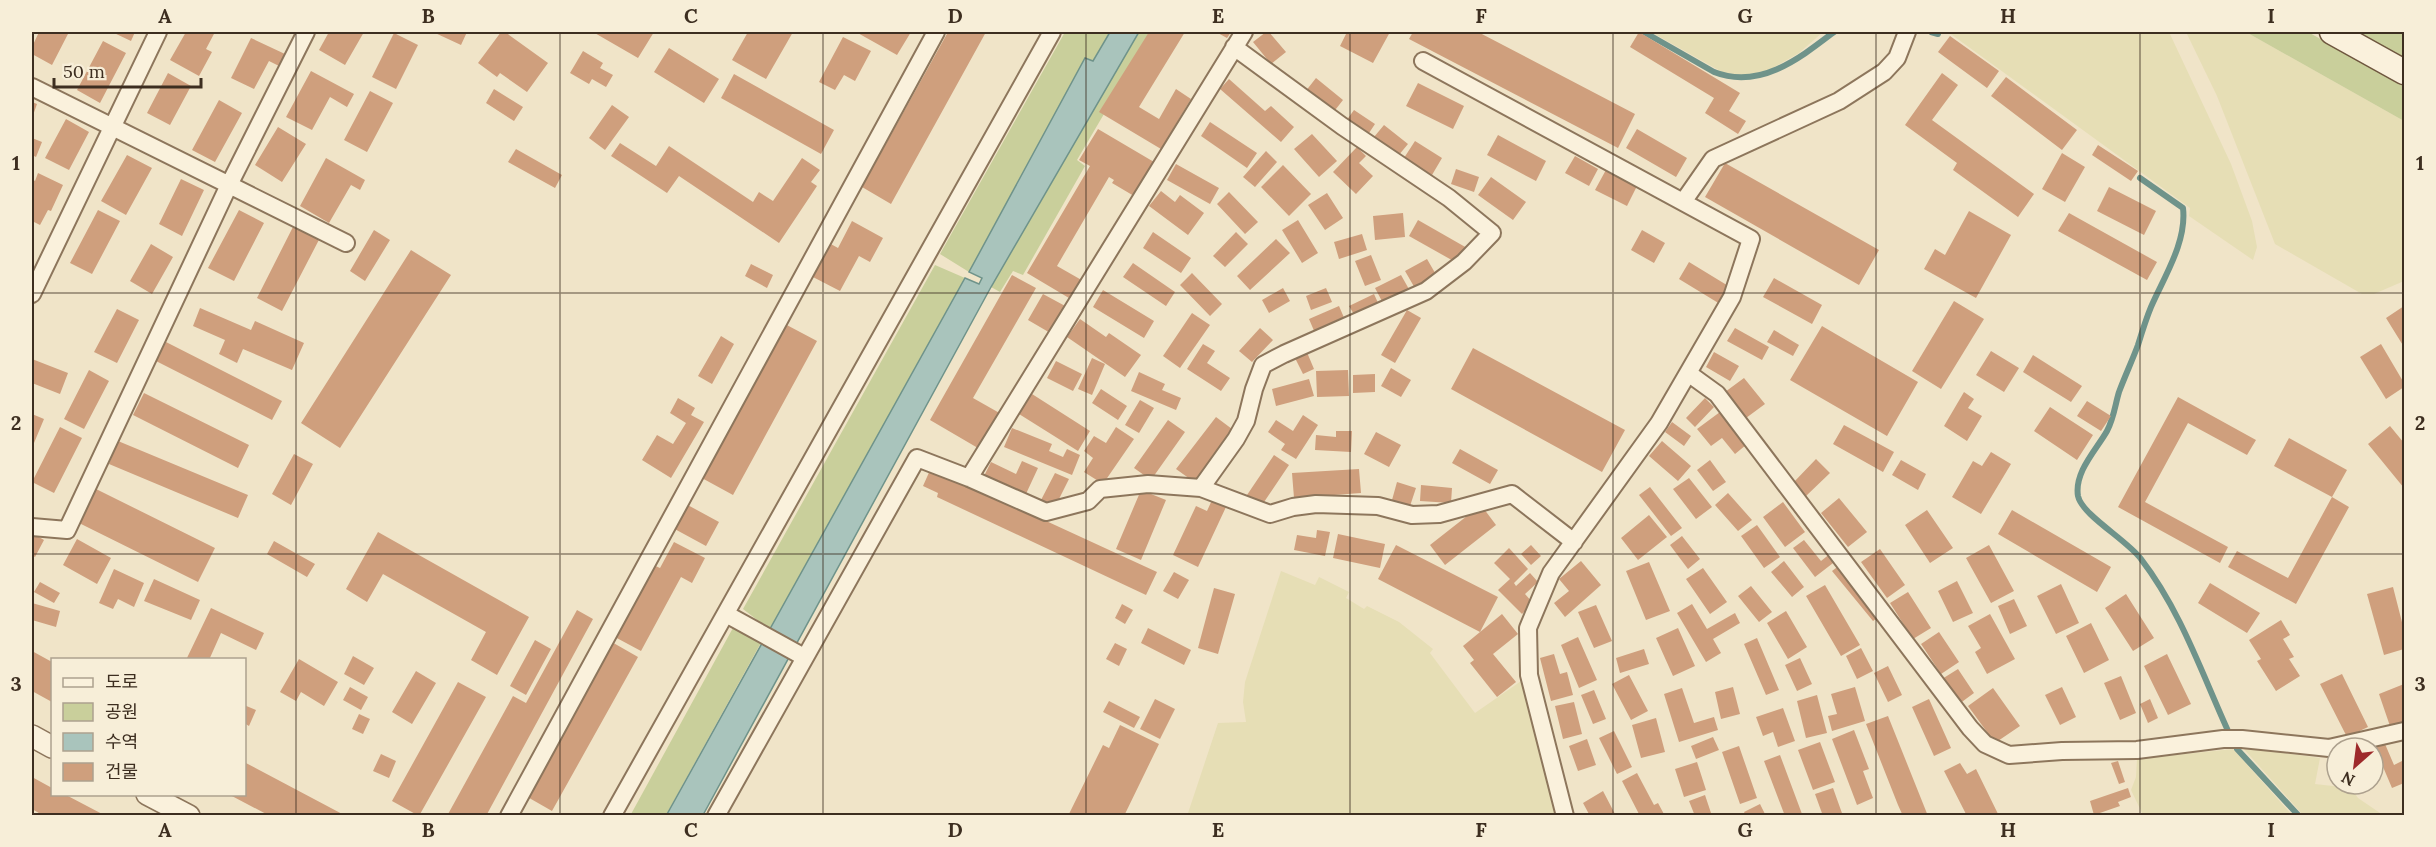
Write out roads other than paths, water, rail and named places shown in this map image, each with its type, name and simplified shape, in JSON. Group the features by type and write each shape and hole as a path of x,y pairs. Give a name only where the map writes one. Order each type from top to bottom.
{"main road":[{"path":"2332,32 2404,72"}],"street":[{"path":"32,294 158,32"},
{"path":"32,527 67,530 229,185 306,32"},
{"path":"509,816 936,32"},
{"path":"612,816 1052,32"},
{"path":"969,478 1244,32"},
{"path":"1683,202 1713,159 1839,101 1884,72 1897,58 1907,32"},
{"path":"1201,488 1246,421 1263,365 1426,291 1464,262 1492,233 1449,198 1342,126 1234,48"},
{"path":"1423,61 1751,239 1732,297 1659,423 1551,573 1528,628 1529,675 1565,816"},
{"path":"32,87 346,243"},
{"path":"1688,373 1717,394 1970,728 1985,744 1998,751 2009,755 2137,750 2242,739 2329,748 2404,731"},
{"path":"716,816 917,458 1046,512 1088,501 1100,489 1148,484 1201,488 1270,514 1293,507 1316,504 1378,506 1412,515 1439,514 1512,494 1574,542"},
{"path":"726,614 804,657"},
{"path":"32,736 51,746"},
{"path":"149,796 189,816"}],"water":[{"path":"1110,32 1139,32 991,287 703,815 666,816 965,278 979,284 982,278 969,272 1085,58 1093,61"}],"waterway":[{"path":"1644,32 1714,72 1731,77 1763,74 1778,68 1793,61 1834,32"},
{"path":"1931,32 1938,34"},
{"path":"2140,178 2183,208 2182,234 2151,307 2119,392 2109,426 2079,478 2078,496 2088,511 2141,559 2155,579 2190,643 2229,733"},
{"path":"2237,749 2299,816"}]}
